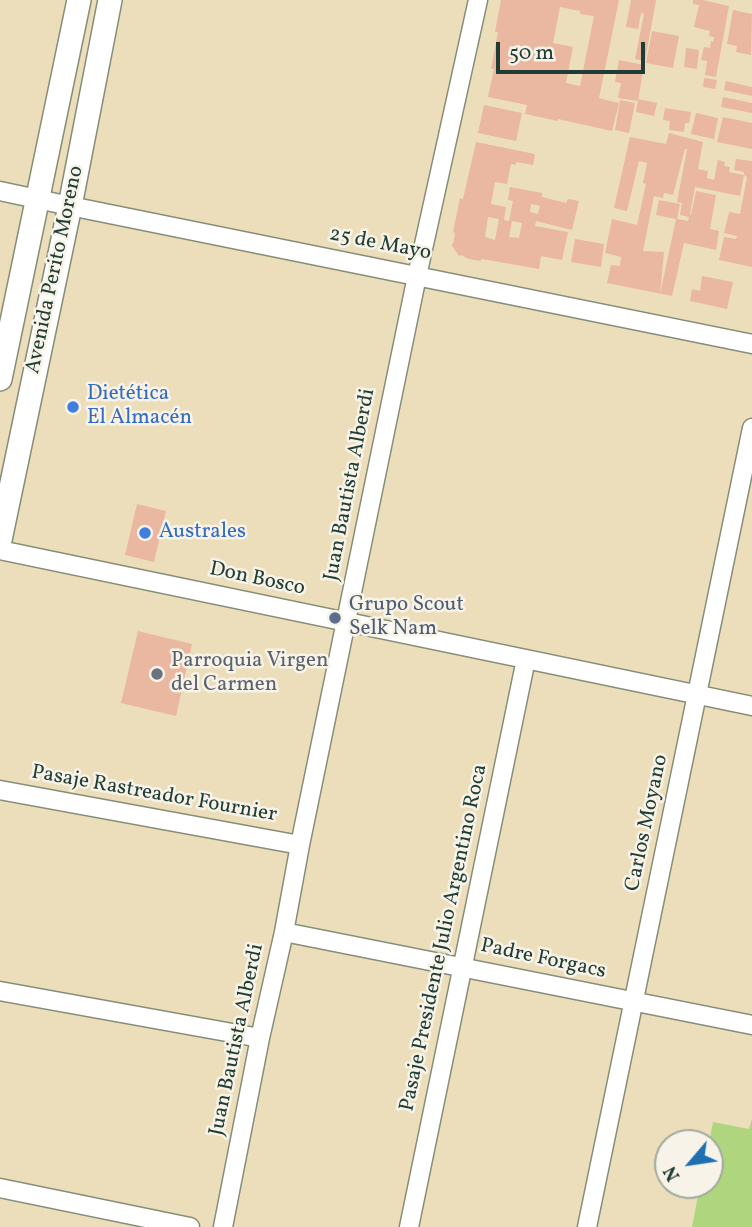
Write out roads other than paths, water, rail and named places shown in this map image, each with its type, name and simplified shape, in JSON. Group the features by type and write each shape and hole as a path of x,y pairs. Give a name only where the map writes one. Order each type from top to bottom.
{"street":[{"name":"Avenida Perito Moreno","path":"0,379 79,0"},
{"name":"Avenida Perito Moreno","path":"0,540 110,0"},
{"name":"Juan Bautista Alberdi","path":"223,1227 417,276 478,0"},
{"name":"25 de Mayo","path":"0,191 752,344"},
{"name":"Carlos Moyano","path":"587,1227 752,428"},
{"name":"Don Bosco","path":"0,550 752,706"},
{"name":"Pasaje Presidente Julio Argentino Roca","path":"409,1227 526,659"},
{"name":"Pasaje Rastreador Fournier","path":"0,790 300,845"},
{"name":"Padre Forgacs","path":"284,932 752,1026"},
{"path":"0,991 260,1038"},
{"path":"0,1188 190,1227"}],"place":[{"name":"Dietética El Almacén","path":"73,407"},
{"name":"Australes","path":"145,533"},
{"name":"Grupo Scout Selk Nam","path":"335,618"},
{"name":"Parroquia Virgen del Carmen","path":"157,674"}]}
